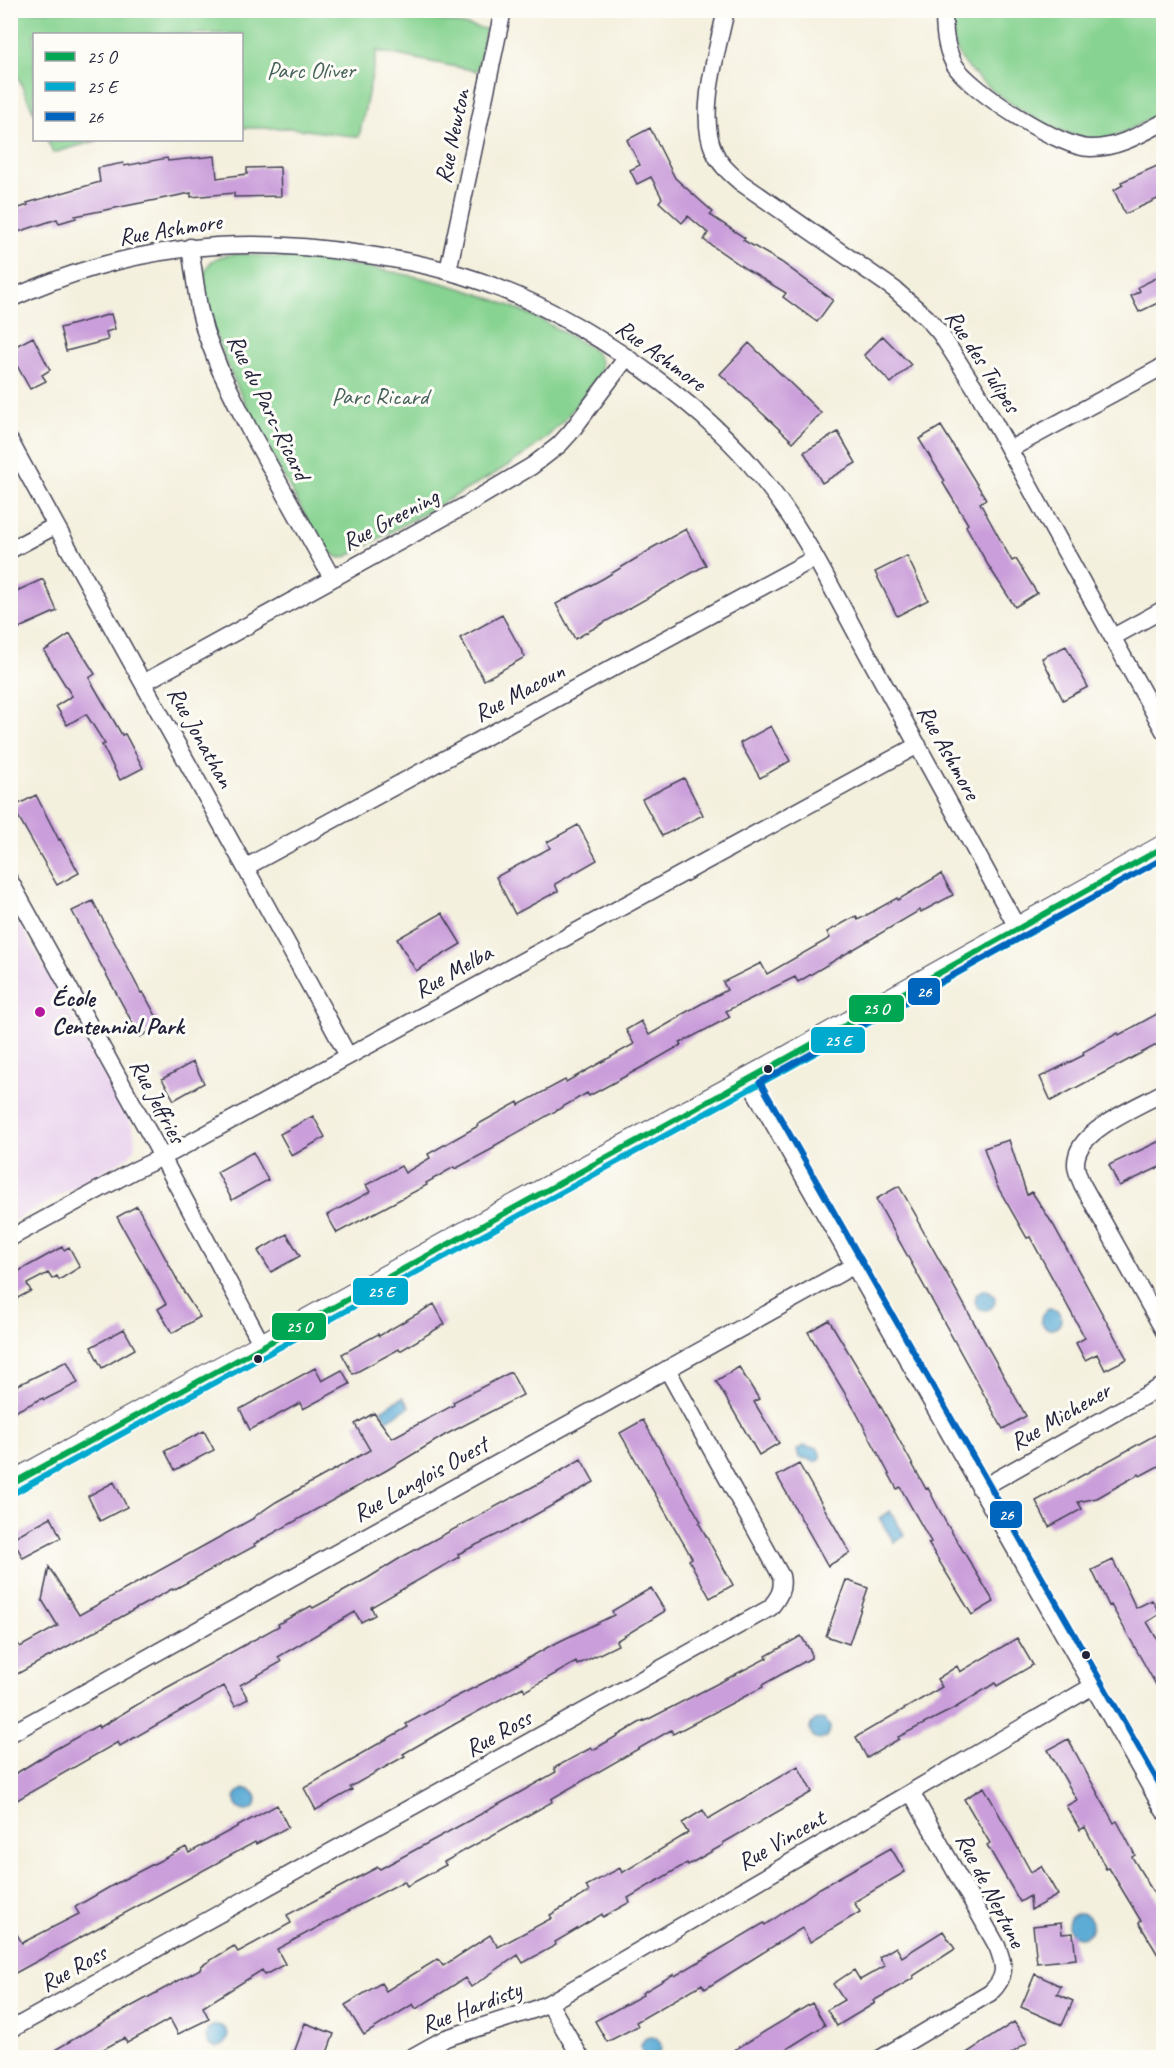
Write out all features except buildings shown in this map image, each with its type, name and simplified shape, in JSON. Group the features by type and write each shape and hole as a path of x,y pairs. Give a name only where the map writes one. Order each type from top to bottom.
{"street":[{"name":"Rue Newton","path":"448,271 503,10"},
{"name":"Rue des Tulipes","path":"726,10 710,87 707,127 719,161 740,182 894,289 927,318 951,347 1010,449 1164,731"},
{"path":"944,10 949,53 959,70 988,96 1061,141 1089,149 1107,147 1140,135 1164,122"},
{"name":"Rue Ashmore","path":"10,299 53,281 101,265 149,253 190,247 256,244 325,248 400,260 448,271 498,288 580,328 627,357 683,399 730,442 772,491 815,558 1018,929"},
{"name":"Rue du Parc-Ricard","path":"190,247 199,308 220,370 248,427 332,578"},
{"name":"Rue Greening","path":"143,683 496,488 546,456 570,434 627,357"},
{"path":"1010,449 1164,366"},
{"name":"Rue Jonathan","path":"10,441 348,1056"},
{"path":"10,550 55,526"},
{"name":"Rue Macoun","path":"246,867 815,558"},
{"path":"1113,637 1164,609"},
{"name":"Rue Melba","path":"10,1238 918,745"},
{"path":"10,1485 1164,847"},
{"name":"Rue Jeffries","path":"10,881 262,1345"},
{"path":"748,1079 1164,1811"},
{"path":"1164,1092 1102,1126 1091,1135 1079,1150 1076,1166 1082,1184 1164,1331"},
{"name":"Rue Langlois Ouest","path":"10,1734 853,1266"},
{"name":"Rue Ross","path":"10,2030 770,1608 781,1592 783,1584 781,1576 667,1369"},
{"name":"Rue Michener","path":"980,1489 1164,1385"},
{"name":"Rue Vincent","path":"549,2003 1093,1686"},
{"name":"Rue de Neptune","path":"881,2058 990,1993 998,1985 1003,1968 998,1946 911,1792"},
{"path":"549,2003 581,2058"},
{"name":"Rue Hardisty","path":"410,2058 446,2038 549,2003"}],"shaded area":[{"name":"École Centennial Park","path":"10,906 129,1119 135,1142 134,1149 129,1156 11,1222"}],"green space":[{"name":"Parc Oliver","path":"384,10 486,29 477,71 377,51 359,137 290,128 243,128 243,33 33,33 33,111 11,61 11,11"},
{"path":"952,11 1163,11 1163,110 1131,129 1105,138 1080,137 1061,131 1000,96 968,68 955,44"},
{"path":"47,141 95,141 53,153"},
{"name":"Parc Ricard","path":"238,254 366,267 450,285 491,298 530,315 592,349 600,359 601,372 566,418 524,455 346,557 340,558 324,549 270,452 227,365 212,325 204,291 207,268 216,259"}],"water":[{"path":"985,1290 992,1293 995,1300 992,1307 985,1310 978,1307 975,1300 978,1293"},
{"path":"1051,1309 1058,1312 1061,1319 1058,1326 1051,1329 1044,1326 1041,1319 1044,1312"},
{"path":"403,1397 409,1407 387,1420 381,1410"},
{"path":"804,1446 817,1448 820,1460 814,1462 799,1458 797,1450"},
{"path":"890,1511 905,1536 894,1542 879,1518"},
{"path":"820,1719 827,1722 830,1729 827,1736 820,1739 813,1736 810,1729 813,1722"},
{"path":"246,1789 256,1796 257,1800 250,1810 246,1811 236,1804 235,1800 242,1790"},
{"path":"1080,1913 1088,1917 1092,1925 1088,1933 1080,1937 1072,1933 1068,1925 1072,1917"},
{"path":"217,2025 225,2028 228,2036 225,2044 217,2047 209,2044 206,2036 209,2028"},
{"path":"647,2037 655,2037 661,2043 661,2051 655,2057 647,2057 641,2051 641,2043"}],"transit line":[{"path":"10,1485 784,1060 1164,847"},
{"path":"14,1493 788,1068 1164,858"},
{"name":"26","path":"1164,858 760,1082 1164,1792"}],"place":[{"name":"École Centennial Park","path":"40,1012"}]}
